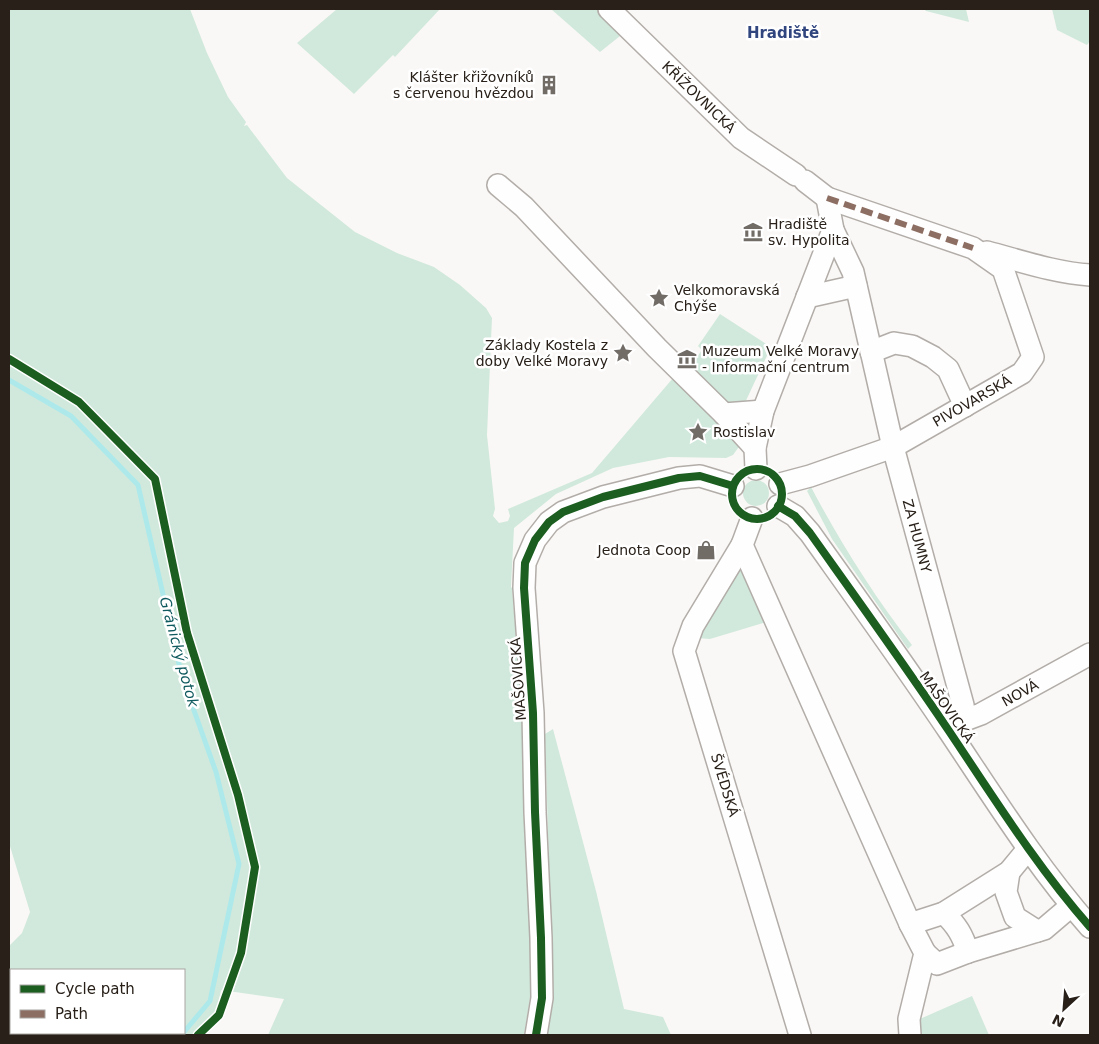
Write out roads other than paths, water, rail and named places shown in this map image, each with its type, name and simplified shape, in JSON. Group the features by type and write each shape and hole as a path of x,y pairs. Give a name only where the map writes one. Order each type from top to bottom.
{"street":[{"name":"KŘÍŽOVNICKÁ","path":"609,9 742,138 827,198"},
{"path":"498,185 524,208 657,348 724,414 754,448"},
{"path":"756,469 754,448 763,411 833,230 827,198"},
{"name":"PIVOVARSKÁ","path":"780,484 810,476 892,447 1022,373 1033,357 1003,269 973,248 827,198"},
{"name":"ZA HUMNY","path":"833,230 853,272 892,447 963,705 957,725"},
{"path":"973,248 1032,264 1090,275"},
{"path":"807,297 856,286"},
{"path":"871,352 894,343 912,346 933,357 948,369 965,406"},
{"path":"724,414 763,411"},
{"path":"756,469 770,473 780,484 781,498 778,506 768,516 752,518 740,512 732,499 733,486 743,472 756,469"},
{"name":"MAŠOVICKÁ","path":"536,1035 542,998 541,938 535,812 533,712 524,588 525,563 535,540 549,522 563,512 603,497 671,480 700,476 733,486"},
{"name":"MAŠOVICKÁ","path":"778,506 795,516 810,533 957,725 1028,849 1090,928"},
{"name":"ŠVÉDSKÁ","path":"752,518 742,545 693,626 684,651 800,1035"},
{"path":"742,545 910,924 925,953 937,964 968,952 1044,929 1071,906"},
{"name":"NOVÁ","path":"957,725 981,714 1090,654"},
{"path":"910,924 944,913 1009,872 1028,849"},
{"path":"1009,872 1006,892 1015,917 1037,931"},
{"path":"944,913 956,924 968,952"},
{"path":"910,1035 909,1019 925,953"}],"waterway":[{"name":"Gránický potok","path":"9,380 71,416 138,485 182,677 216,772 239,864 210,1001 185,1031"}],"place":[{"name":"Klášter křižovníků s červenou hvězdou","path":"549,85"},
{"name":"Hradiště sv. Hypolita","path":"753,232"},
{"name":"Velkomoravská Chýše","path":"659,298"},
{"name":"Základy Kostela z doby Velké Moravy","path":"623,353"},
{"name":"Muzeum Velké Moravy - Informační centrum","path":"687,359"},
{"name":"Rostislav","path":"698,432"},
{"name":"Jednota Coop","path":"706,550"}],"district":[{"name":"Hradiště","path":"783,33"}]}
